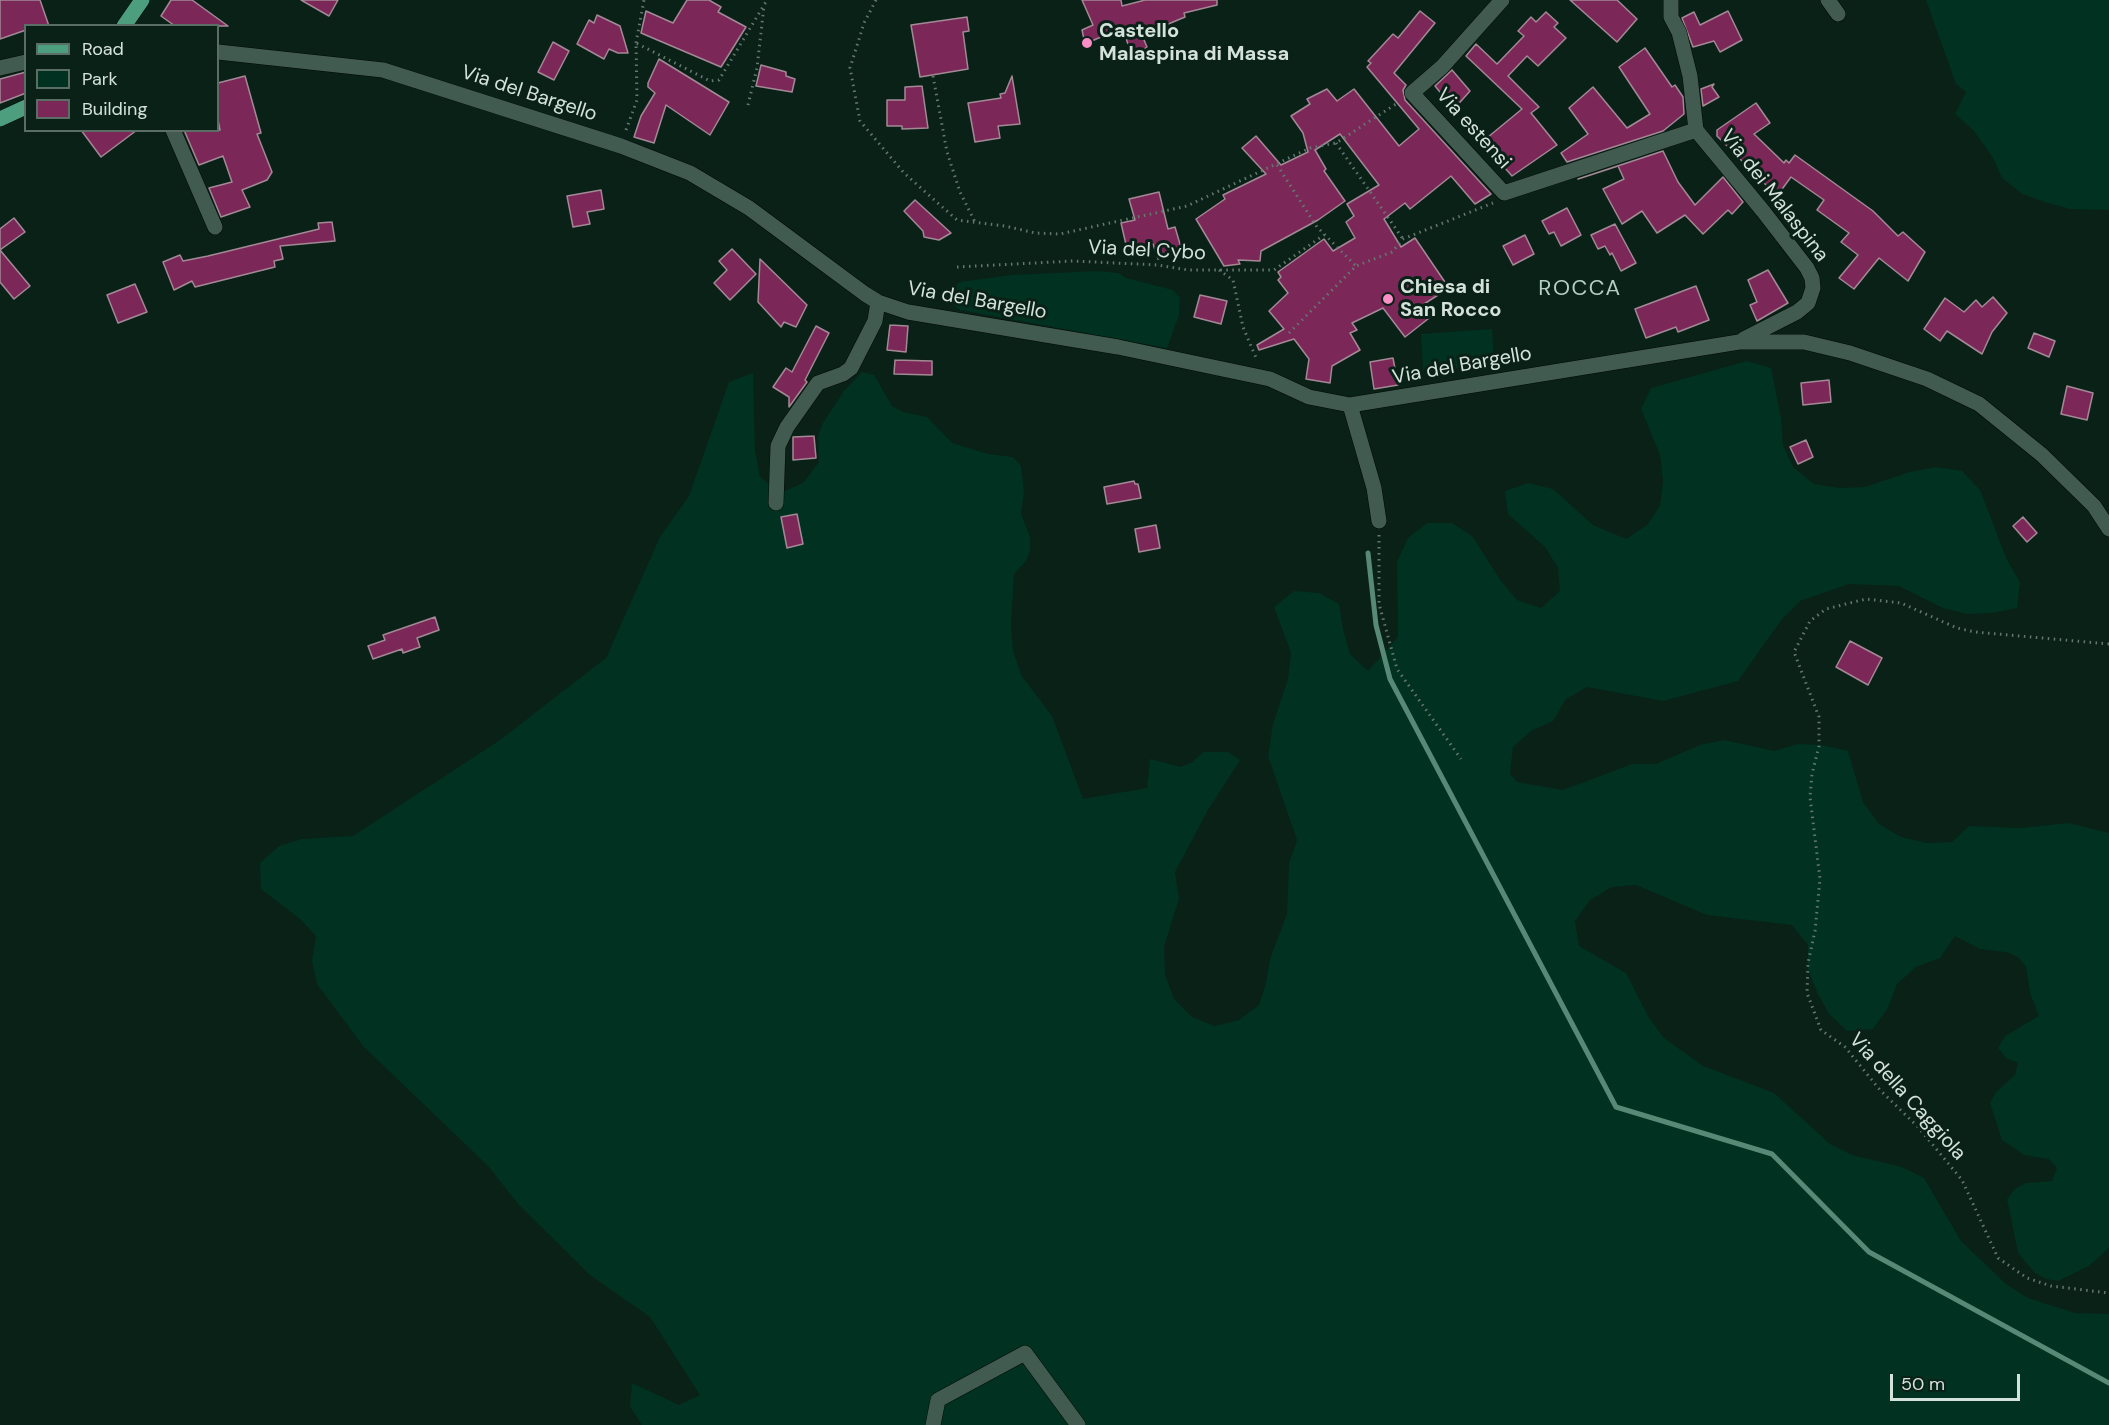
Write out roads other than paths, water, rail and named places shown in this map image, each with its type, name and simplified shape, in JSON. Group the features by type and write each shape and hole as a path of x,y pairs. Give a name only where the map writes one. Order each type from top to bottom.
{"main road":[{"path":"124,24 142,0"},
{"path":"0,119 24,108"}],"street":[{"name":"Via estensi","path":"1502,0 1442,67 1412,93 1504,193"},
{"path":"1671,0 1671,16 1679,32 1690,76 1696,130"},
{"path":"1828,0 1838,14"},
{"name":"Via del Bargello","path":"219,52 383,70 621,146 690,174 749,208 878,302 908,312 1118,347 1270,379 1309,397 1350,405 1738,342"},
{"path":"0,68 24,62"},
{"name":"Via dei Malaspina","path":"1504,193 1696,130 1782,235 1812,278 1813,288 1808,303 1797,312 1738,342"},
{"path":"174,132 216,227"},
{"path":"776,503 778,446 787,427 818,382 843,374 850,368 875,321 878,302"},
{"path":"1738,342 1804,342 1850,353 1927,379 1979,404 2042,455 2094,506 2109,529"},
{"path":"1350,405 1374,488 1379,521"},
{"path":"933,1425 938,1400 1025,1353 1078,1425"}],"waterway":[{"path":"1368,553 1376,625 1390,679 1616,1107 1772,1154 1869,1252 2109,1383"}],"place":[{"name":"Castello Malaspina di Massa","path":"1087,43"},
{"name":"Chiesa di San Rocco","path":"1388,299"}],"district":[{"name":"ROCCA","path":"1580,289"}]}
